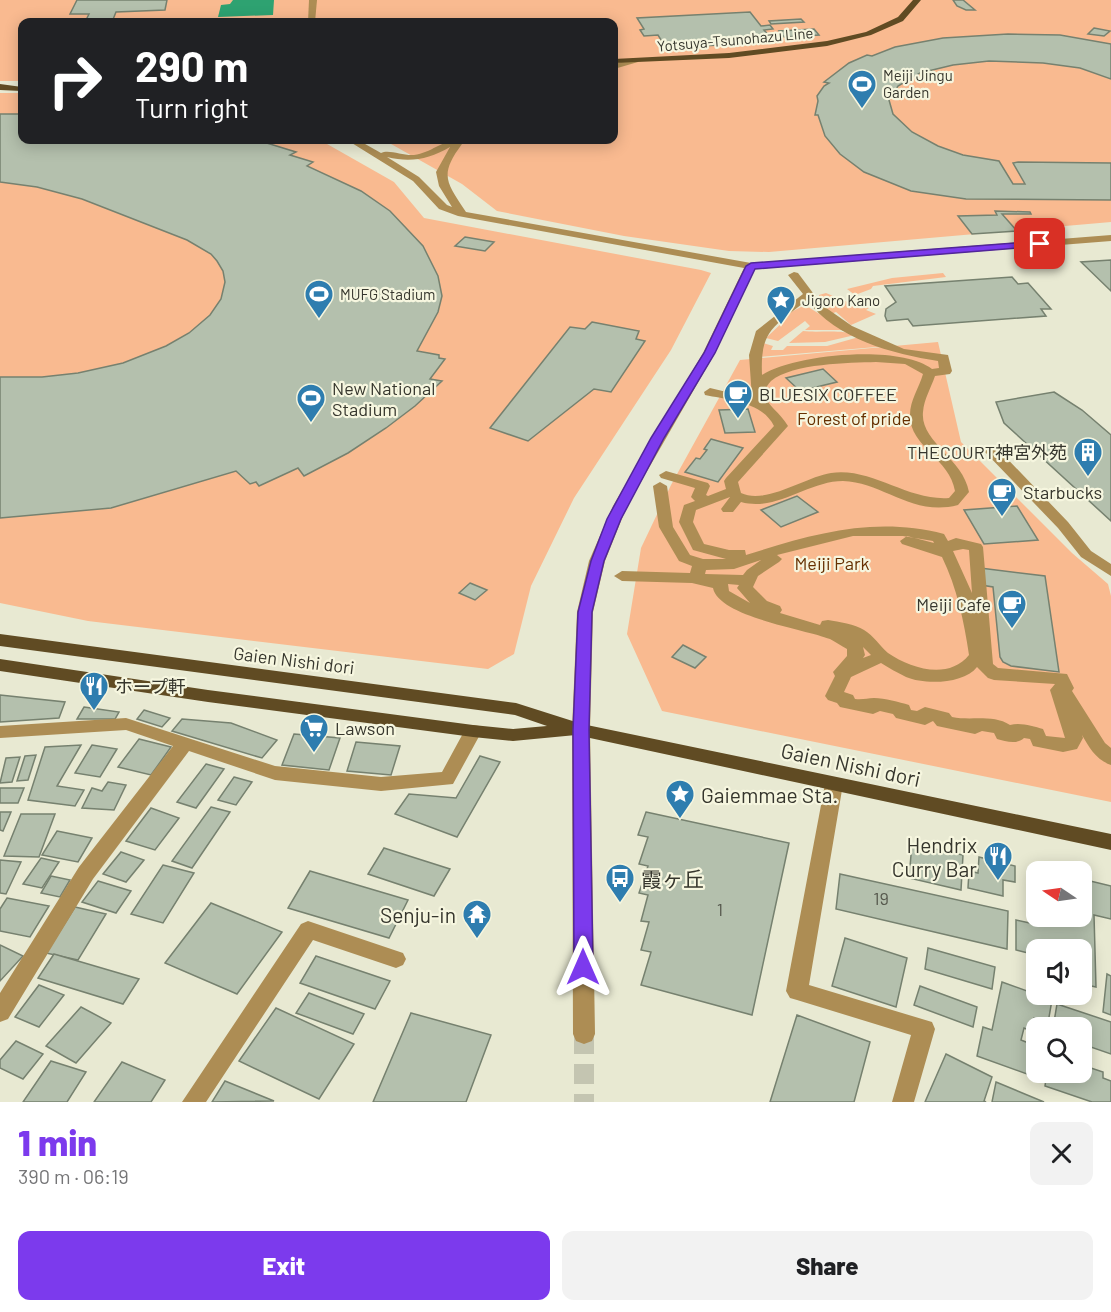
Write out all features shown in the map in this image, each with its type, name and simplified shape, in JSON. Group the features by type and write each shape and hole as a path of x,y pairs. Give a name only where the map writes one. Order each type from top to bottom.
{"main road":[{"name":"Yotsuya-Tsunohazu Line","path":"618,61 786,51 853,39 895,22 906,14 917,0"},
{"path":"0,87 18,88"},
{"name":"Gaien Nishi dori","path":"0,640 516,709 581,730 1111,842"},
{"name":"Gaien Nishi dori","path":"0,664 208,696 472,731 513,735 581,730"}],"street":[{"path":"312,18 313,0"},
{"path":"618,66 635,60"},
{"path":"359,144 416,179 443,207 462,214 751,266 1111,238"},
{"path":"370,150 394,157 418,158 436,152 448,144"},
{"path":"457,144 446,157 440,174 443,184 462,214"},
{"path":"584,1034 581,730 585,612 597,561 608,531 658,438 709,353 751,266"},
{"path":"759,399 768,377 787,370 830,362 897,355 944,358 946,371 929,373 920,365 897,355 848,329 818,307 794,275"},
{"path":"759,399 755,355 762,331 803,298 810,296"},
{"path":"759,555 745,588 760,605 796,620 834,625 858,633 882,656 913,673 949,676 967,669 977,656 973,626 960,577 948,554 919,543 876,536 815,543 759,555 729,555 698,547 686,522 689,508 708,500 736,494 755,500 835,476 861,481 924,504 953,502 962,492 959,476 946,458 926,439 915,420 917,399 927,383 929,373"},
{"path":"710,392 759,399 778,418 781,426 773,437 752,455 731,481 736,494 728,509"},
{"path":"990,449 1063,525 1086,554 1111,571"},
{"path":"708,500 698,497 703,486 663,481 666,527 684,558 701,571 749,580"},
{"path":"622,576 701,571 735,564 784,548 853,531 903,531 939,537 942,546 957,546 956,543 976,548 985,666 994,674 1061,678 1066,688 1058,690 1074,738 1071,744 1063,745 1039,741 1037,734 1016,730 1016,736 1003,734 1003,728 994,726 975,723 975,728 943,722 943,717 925,713 925,719 902,714 903,709 873,704 873,708 846,703 847,699 834,696 844,675 841,672 857,655 854,654 855,647 838,636 777,617 774,619 740,605 722,594 720,584 698,580 701,571"},
{"path":"846,673 882,656"},
{"path":"967,669 979,676 1057,682 1092,738 1111,758"},
{"path":"0,732 126,724 275,773 381,784 447,779 466,747 472,731"},
{"path":"0,1012 86,873 185,743"},
{"path":"834,783 797,991 924,1029 903,1102"},
{"path":"193,1102 308,930 396,959"}],"green space":[{"name":"Meiji Jingu Garden","path":"0,0 1111,0 1111,222 769,252 729,251 624,236 497,211 462,184 391,144 618,144 618,18 18,18 18,81 0,81"},
{"name":"New National Stadium","path":"0,93 18,93 18,144 327,144 394,182 424,218 711,273 671,350 574,498 531,586 514,654 488,669 88,621 0,603"},
{"path":"943,273 946,277 873,286 855,295 847,289 892,278"},
{"path":"826,293 857,306 861,304 869,308 866,310 876,314 851,325 836,312 831,314 821,304 819,295"},
{"path":"805,305 845,330 805,330 810,326 805,321 778,341 766,338 786,319 781,317"},
{"path":"803,331 844,332 855,335 825,342 789,343"},
{"path":"859,337 888,346 758,357 763,343 773,346 771,350 783,350 787,346 827,346"},
{"name":"Meiji Park","path":"938,342 961,442 1072,553 1108,584 1111,596 1111,802 662,711 627,634 641,548 671,485 740,360"}],"shaded area":[{"path":"233,0 274,0 273,15 218,17 221,5 230,4"}],"building":[{"path":"77,0 167,0 165,10 116,12 114,18 87,18 89,14 70,14"},
{"path":"953,0 963,0 975,10 966,10 957,6"},
{"path":"750,12 761,26 770,25 773,29 764,30 775,42 666,48 658,35 644,36 640,30 644,29 637,18"},
{"path":"801,19 804,22 771,24 769,21"},
{"path":"1094,28 1110,31 1104,36 1088,34"},
{"path":"814,29 819,35 784,37 779,31"},
{"path":"1008,34 1060,35 1111,44 1111,79 1080,68 1043,63 989,61 953,65 920,73 898,86 889,100 893,114 912,132 938,146 963,155 999,161 1013,184 1025,184 1013,163 1111,163 1111,200 966,199 911,191 864,172 840,154 825,136 818,115 815,115 817,96 829,83 824,82 849,63 895,47 943,38"},
{"name":"MUFG Stadium","path":"0,114 18,114 18,144 270,144 296,152 290,155 313,162 307,166 361,191 390,211 423,246 438,276 442,296 438,312 417,351 439,355 439,358 445,359 430,379 442,381 386,428 348,453 304,476 298,468 259,486 256,482 250,484 236,471 111,508 0,518 0,377 42,377 78,373 123,363 166,346 189,333 210,315 221,299 225,282 223,271 211,254 187,240 82,199 37,187 0,182"},
{"path":"995,211 1030,212 1031,214 1002,214 1017,231 972,234 958,216 997,215"},
{"path":"465,237 494,242 485,251 455,246"},
{"path":"1111,260 1111,291 1081,262"},
{"path":"1012,277 1018,284 1028,283 1051,309 1041,309 1046,316 913,326 908,319 887,321 885,316 886,309 896,302 885,286"},
{"path":"592,322 639,331 636,339 645,341 611,392 594,389 528,441 490,428 570,327 585,329"},
{"path":"823,369 837,382 800,391 786,378"},
{"name":"THECOURT神宮外苑","path":"1054,392 1082,410 1111,435 1111,521 1004,423 996,402"},
{"path":"748,409 755,432 725,433 719,410"},
{"path":"711,439 743,448 718,482 685,472 696,458 700,459"},
{"path":"797,496 818,512 781,527 761,510"},
{"path":"1017,506 1038,540 984,544 964,510"},
{"path":"980,568 1045,576 1059,672 1011,666 1003,662 1000,657 993,587 981,585"},
{"path":"470,583 487,590 475,600 459,593"},
{"path":"683,645 706,657 695,668 672,657"},
{"path":"0,695 65,702 59,718 0,722"},
{"path":"84,707 119,712 115,719 77,719"},
{"path":"144,710 170,718 162,727 137,719"},
{"path":"182,719 231,723 277,740 262,758 172,731"},
{"path":"294,734 340,738 329,770 282,765"},
{"path":"139,739 171,747 151,775 118,767"},
{"path":"356,742 400,746 391,775 347,771"},
{"path":"81,745 57,786 84,790 75,806 28,800 45,747"},
{"path":"92,745 117,749 100,777 75,773"},
{"path":"36,755 28,780 17,781 25,756"},
{"path":"480,756 500,762 457,837 395,814 409,794 456,798"},
{"path":"20,757 12,782 0,783 6,758"},
{"path":"206,764 224,769 196,808 177,802"},
{"path":"234,777 252,782 236,805 218,800"},
{"path":"108,782 126,785 114,810 82,808 92,788 102,791"},
{"path":"0,788 24,788 18,803 0,803"},
{"path":"211,807 230,812 192,868 172,861"},
{"path":"151,808 179,818 155,850 126,841"},
{"path":"0,812 11,812 3,831 0,830"},
{"path":"646,812 789,843 752,1015 641,985 651,952 641,950 649,922 641,921 648,895 639,893 648,866 639,864 648,837 638,835"},
{"path":"21,814 55,814 39,857 4,856"},
{"path":"57,831 92,838 78,862 42,855"},
{"path":"912,844 963,855 961,890 909,878"},
{"path":"384,848 450,869 434,896 368,874"},
{"path":"121,852 144,860 126,882 103,874"},
{"path":"979,857 1015,866 1015,882 1003,880 1003,896 968,888 969,871 978,873"},
{"path":"41,858 59,862 42,888 23,884"},
{"path":"0,860 21,862 6,894 0,893"},
{"path":"163,865 194,873 163,923 131,914"},
{"path":"310,871 408,900 389,938 288,908"},
{"path":"840,874 1008,911 1007,949 836,909"},
{"path":"51,876 70,880 60,897 41,893"},
{"path":"98,881 131,891 116,913 82,902"},
{"path":"1092,881 1111,886 1111,919 1094,915 1096,987 1092,986 1092,939 1026,939 1026,952 1016,950 1016,920 1026,922 1026,927 1092,927"},
{"path":"7,898 49,906 30,937 0,931 0,909"},
{"path":"211,903 282,932 237,994 165,963"},
{"path":"75,907 106,914 78,960 46,953"},
{"path":"845,938 907,958 896,1007 832,986"},
{"path":"0,945 23,956 0,981"},
{"path":"928,948 995,967 992,989 925,969"},
{"path":"54,954 139,979 123,1004 38,978"},
{"path":"316,956 390,981 375,1009 300,983"},
{"path":"1107,974 1111,976 1111,1015 1103,1012"},
{"path":"1002,982 1026,991 1026,1005 1051,1005 1049,1017 1026,1017 1026,1029 1024,1028 1021,1040 1026,1042 1026,1074 977,1056 983,1027 992,1030"},
{"path":"39,985 64,995 39,1027 15,1017"},
{"path":"920,986 977,1007 973,1027 914,1005"},
{"path":"309,993 364,1014 353,1034 296,1013"},
{"path":"1057,1005 1060,1005 1111,1022 1111,1054 1092,1047 1092,1017 1055,1017"},
{"path":"81,1007 111,1023 76,1063 46,1046"},
{"path":"276,1008 354,1044 319,1099 239,1061"},
{"path":"411,1013 491,1035 466,1102 373,1102"},
{"path":"797,1015 870,1042 854,1102 770,1102"},
{"path":"16,1041 43,1054 23,1079 0,1068 0,1060"},
{"path":"946,1054 992,1077 984,1101 986,1102 925,1102"},
{"path":"51,1061 86,1072 67,1102 23,1102"},
{"path":"122,1062 165,1080 151,1102 94,1102"},
{"path":"1092,1068 1103,1072 1103,1078 1111,1081 1111,1102 1092,1102 1045,1086 1045,1083 1092,1083"},
{"path":"225,1081 274,1101 212,1102"},
{"path":"996,1082 1044,1102 992,1102"}],"tunnel":[{"path":"584,1034 584,1102"}],"place":[{"name":"Meiji Jingu Garden","path":"862,110"},
{"name":"MUFG Stadium","path":"319,320"},
{"name":"Jigoro Kano","path":"781,326"},
{"name":"BLUESIX COFFEE","path":"738,420"},
{"name":"New National Stadium","path":"311,424"},
{"name":"THECOURT神宮外苑","path":"1088,478"},
{"name":"Starbucks","path":"1002,518"},
{"name":"Meiji Cafe","path":"1012,630"},
{"name":"ホープ軒","path":"94,712"},
{"name":"Lawson","path":"314,754"},
{"name":"Gaiemmae Sta.","path":"680,820"},
{"name":"Hendrix Curry Bar","path":"998,882"},
{"name":"霞ヶ丘","path":"620,904"},
{"name":"Senju-in","path":"477,940"}],"route":[{"path":"583,967 582,677 585,612 597,561 620,506 709,353 751,266 1040,244"}],"park label":[{"name":"Forest of pride","path":"854,418"}]}
